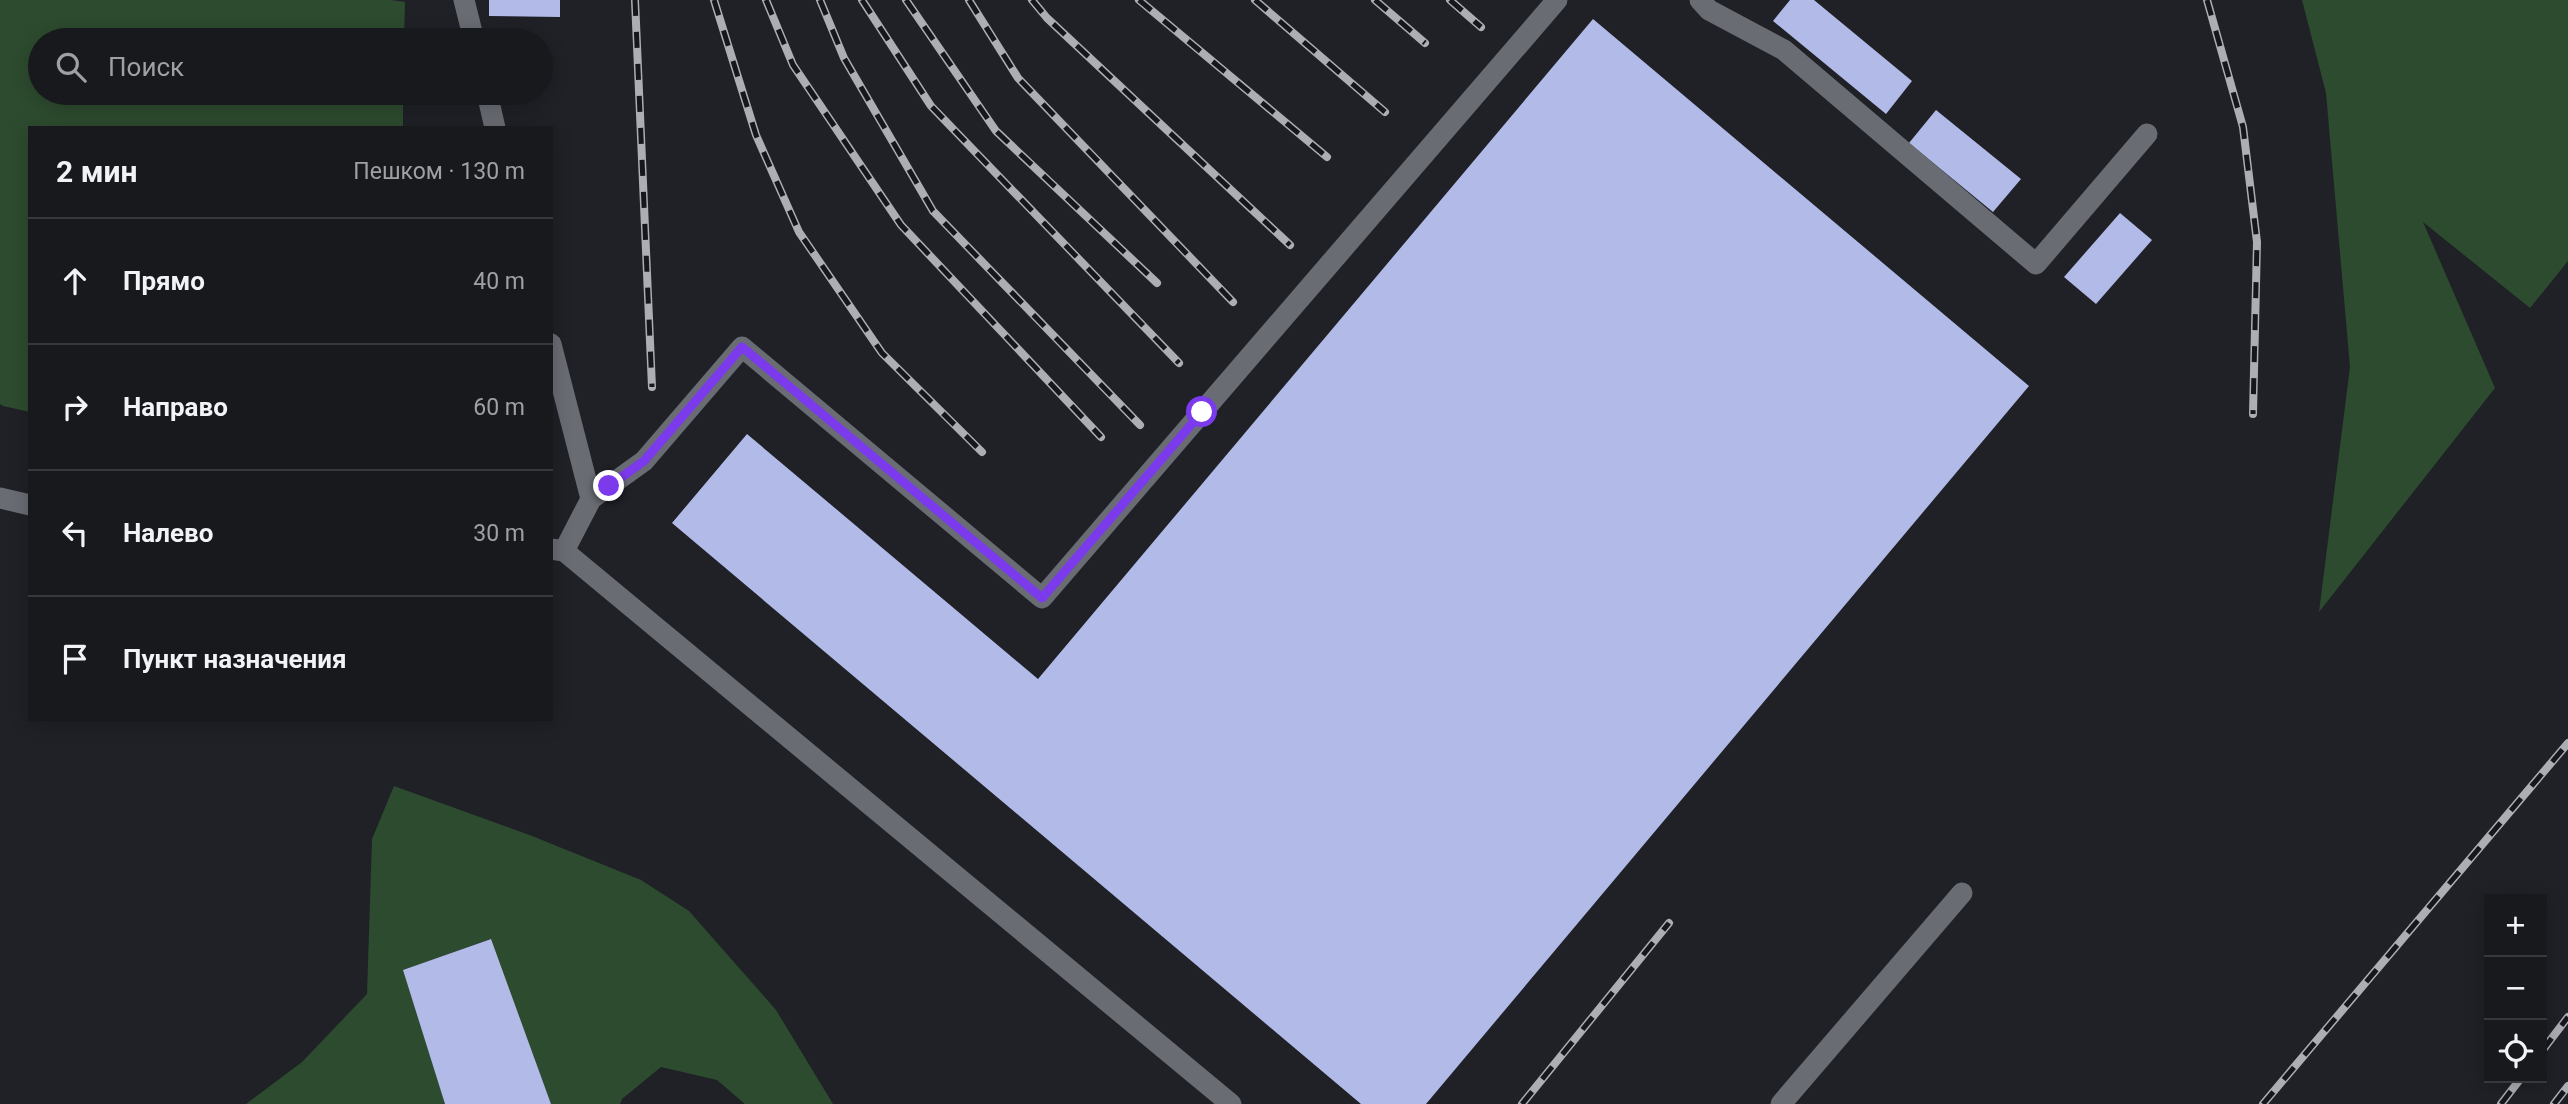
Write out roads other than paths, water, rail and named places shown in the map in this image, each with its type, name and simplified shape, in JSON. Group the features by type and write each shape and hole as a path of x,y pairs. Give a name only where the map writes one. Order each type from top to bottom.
{"lane":[{"path":"464,0 471,28"},
{"path":"1231,1104 558,550 592,499 644,461 742,347 1042,598 1557,0"},
{"path":"1700,0 1709,10 1784,50 2036,264 2147,134"},
{"path":"490,105 495,126"},
{"path":"553,352 592,499"},
{"path":"0,498 28,505"},
{"path":"1781,1104 1962,893"}],"railway":[{"path":"635,0 652,387"},
{"path":"714,0 756,135 799,232 882,353 982,452"},
{"path":"766,0 793,65 901,225 1101,437"},
{"path":"820,0 844,58 933,211 1140,425"},
{"path":"862,0 931,106 1179,363"},
{"path":"906,0 996,131 1157,283"},
{"path":"969,0 1018,78 1233,302"},
{"path":"1032,0 1047,18 1290,245"},
{"path":"1139,0 1327,157"},
{"path":"1255,0 1385,112"},
{"path":"1375,0 1425,43"},
{"path":"1450,0 1481,27"},
{"path":"2207,0 2243,127 2257,242 2253,414"},
{"path":"2263,1104 2568,743"},
{"path":"1522,1104 1669,923"},
{"path":"2547,1044 2568,1017"},
{"path":"2501,1104 2517,1083"},
{"path":"2554,1104 2568,1086"}]}
